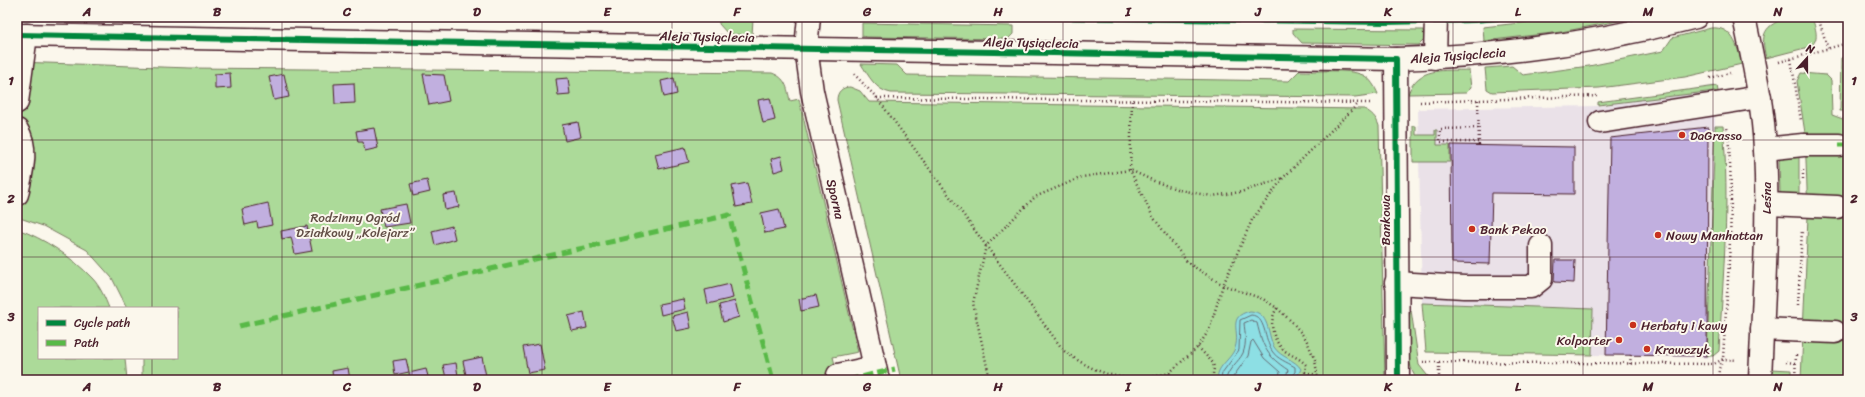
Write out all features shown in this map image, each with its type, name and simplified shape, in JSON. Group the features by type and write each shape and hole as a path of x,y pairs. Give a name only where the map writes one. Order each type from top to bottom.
{"street":[{"name":"Sporna","path":"809,17 806,48 815,107 876,373"},
{"path":"1435,58 1436,17"},
{"name":"Aleja Tysiąclecia","path":"21,35 1396,59 1435,58 1552,47 1620,36 1696,17"},
{"name":"Leśna","path":"1744,17 1760,97 1765,149 1767,204 1760,380"},
{"path":"17,102 21,35"},
{"name":"Bankowa","path":"1396,59 1396,283 1398,380"},
{"path":"1600,122 1760,97"},
{"path":"17,130 22,143 23,161 17,194"},
{"path":"1765,149 1803,145 1839,145"},
{"path":"1767,204 1837,208"},
{"path":"1396,283 1464,287 1531,288 1541,279 1541,246"},
{"path":"1762,329 1835,332"},
{"path":"838,375 876,373"}],"path":[{"path":"1818,17 1828,49"},
{"path":"1774,64 1848,43"},
{"path":"853,73 877,98 1064,351 1080,363 1120,377 1144,378 1168,373 1198,347 1209,330 1223,285 1252,220 1283,178 1358,103"},
{"path":"1705,79 1735,73"},
{"path":"1718,380 1719,369 1723,359 1731,209 1730,156 1724,103 1719,76"},
{"path":"1417,102 1599,96"},
{"path":"877,98 1373,104"},
{"path":"1478,100 1479,146"},
{"path":"1132,101 1130,170 1153,217 1170,242 1188,263 1223,285 1263,299 1277,308 1293,323 1306,339 1315,360 1318,380"},
{"path":"1478,128 1440,129 1440,142 1465,144 1479,142"},
{"path":"990,380 973,303 986,246 1035,197 1082,177 1130,170 1179,190 1212,196 1241,192 1283,178"},
{"path":"1277,308 1273,314 1271,324 1276,340 1285,350 1302,360 1306,365 1305,372 1300,380"},
{"path":"1198,347 1213,363 1214,368 1212,380"},
{"path":"1630,364 1631,355"},
{"path":"1439,380 1439,362 1714,364 1723,359 1738,360"},
{"path":"1305,372 1317,375"},
{"path":"1166,380 1168,373"},
{"path":"1168,373 1173,380"},
{"path":"1120,377 1123,380"}],"shaded area":[{"path":"1716,85 1709,358 1592,355 1593,309 1422,303 1418,109 1598,106"}],"green space":[{"path":"1575,17 1639,17 1561,32 1484,41 1483,27"},
{"path":"1788,17 1812,17 1816,29 1815,41 1809,47 1766,58 1764,36 1766,32 1769,27"},
{"path":"753,19 752,35 728,34 719,24 719,20"},
{"path":"862,23 1013,26 1013,34 1008,39 867,37 862,36"},
{"path":"1711,28 1724,30 1733,38 1742,64 1685,77 1599,88 1492,92 1487,89 1485,68 1512,66 1523,75 1589,66 1663,51 1672,38"},
{"path":"1293,29 1423,30 1424,40 1419,45 1302,43 1293,33"},
{"path":"1848,56 1848,111 1840,111 1841,58"},
{"name":"Rodzinny Ogród Działkowy „Kolejarz”","path":"17,62 190,68 772,73 783,80 787,87 790,101 799,99 858,352 833,357 839,380 142,380 142,359 178,359 178,307 126,307 112,278 87,250 43,226 17,217"},
{"path":"861,64 897,65 907,75 1289,81 1299,71 1340,71 1363,75 1372,83 1378,94 1355,97 891,93 877,86"},
{"path":"1469,70 1471,88 1466,93 1408,94 1412,85 1425,74 1441,71"},
{"path":"1801,73 1826,75 1831,80 1832,115 1848,121 1848,380 1801,380 1808,216 1805,133 1797,81"},
{"path":"1717,86 1720,100 1716,101 1715,91 1598,105 1598,102"},
{"path":"850,87 860,91 869,102 1364,109 1375,118 1379,126 1385,380 901,380 837,100 840,90"},
{"path":"1413,126 1416,126 1416,135 1435,135 1435,130 1437,130 1437,145 1450,145 1450,162 1413,162"},
{"path":"1715,126 1723,126 1726,211 1719,351 1713,356 1707,356"},
{"path":"1783,156 1799,156 1799,196 1784,196 1780,192 1779,161"},
{"path":"17,229 48,243 76,263 92,278 104,296 109,307 38,307 38,359 125,359 127,380 17,380"},
{"path":"1422,303 1593,309 1592,355 1426,352"},
{"path":"1411,310 1419,365 1431,380 1419,380 1414,375 1411,368 1408,346 1408,325"},
{"path":"1771,369 1791,370 1791,380 1771,380"}],"water":[{"path":"1250,311 1256,312 1265,319 1272,342 1277,351 1301,369 1298,375 1293,379 1218,380 1221,367 1235,348 1236,321 1238,317"}],"building":[{"path":"230,73 231,88 215,89 215,74"},
{"path":"284,74 289,97 274,100 269,77"},
{"path":"423,74 444,75 449,101 429,105"},
{"path":"568,78 570,94 558,95 556,79"},
{"path":"674,78 677,94 664,97 661,81"},
{"path":"354,83 355,103 335,104 334,84"},
{"path":"770,98 775,120 763,123 758,100"},
{"path":"578,122 581,137 565,141 562,125"},
{"name":"Nowy Manhattan","path":"1708,127 1707,356 1606,355 1610,138"},
{"path":"374,128 378,148 365,151 363,142 358,142 356,131"},
{"name":"Bank Pekao","path":"1451,145 1574,147 1574,194 1492,193 1490,264 1452,263"},
{"path":"685,147 689,162 659,169 655,154"},
{"path":"781,156 784,169 774,172 771,159"},
{"path":"427,180 430,192 413,196 410,184"},
{"path":"747,183 752,204 736,207 732,186"},
{"path":"456,193 459,207 445,210 443,195"},
{"path":"268,203 272,225 258,228 257,222 245,225 242,209"},
{"path":"406,204 410,223 384,227 380,209"},
{"path":"779,209 784,229 765,233 761,213"},
{"path":"307,226 312,251 295,254 291,237 282,239 281,231"},
{"path":"452,226 455,239 435,245 432,231"},
{"path":"1555,260 1575,260 1574,283 1554,282"},
{"path":"730,284 733,298 708,304 705,290"},
{"path":"816,295 819,307 801,311 799,299"},
{"path":"683,299 685,309 661,315 659,304"},
{"path":"735,301 739,317 723,322 719,305"},
{"path":"584,312 587,328 572,331 568,316"},
{"path":"688,312 691,328 676,331 672,316"},
{"path":"540,344 545,370 528,373 523,347"},
{"path":"482,357 486,376 467,380 463,361"},
{"path":"406,359 409,372 395,375 393,361"},
{"path":"456,363 458,376 446,378 443,365"},
{"path":"348,368 350,380 333,380 332,371"},
{"path":"426,369 429,380 410,380 409,373"}],"marked path":[{"path":"1839,145 1848,145"},
{"path":"239,326 729,215 773,380"},
{"path":"848,380 895,369"}],"cycle path":[{"path":"1046,17 1386,22 1474,20 1511,17"},
{"path":"17,35 1396,59 1398,380"}],"place":[{"name":"DaGrasso","path":"1682,135"},
{"name":"Bank Pekao","path":"1472,229"},
{"name":"Nowy Manhattan","path":"1658,235"},
{"name":"Herbaty i kawy","path":"1633,325"},
{"name":"Kolporter","path":"1619,340"},
{"name":"Krawczyk","path":"1647,349"}]}
